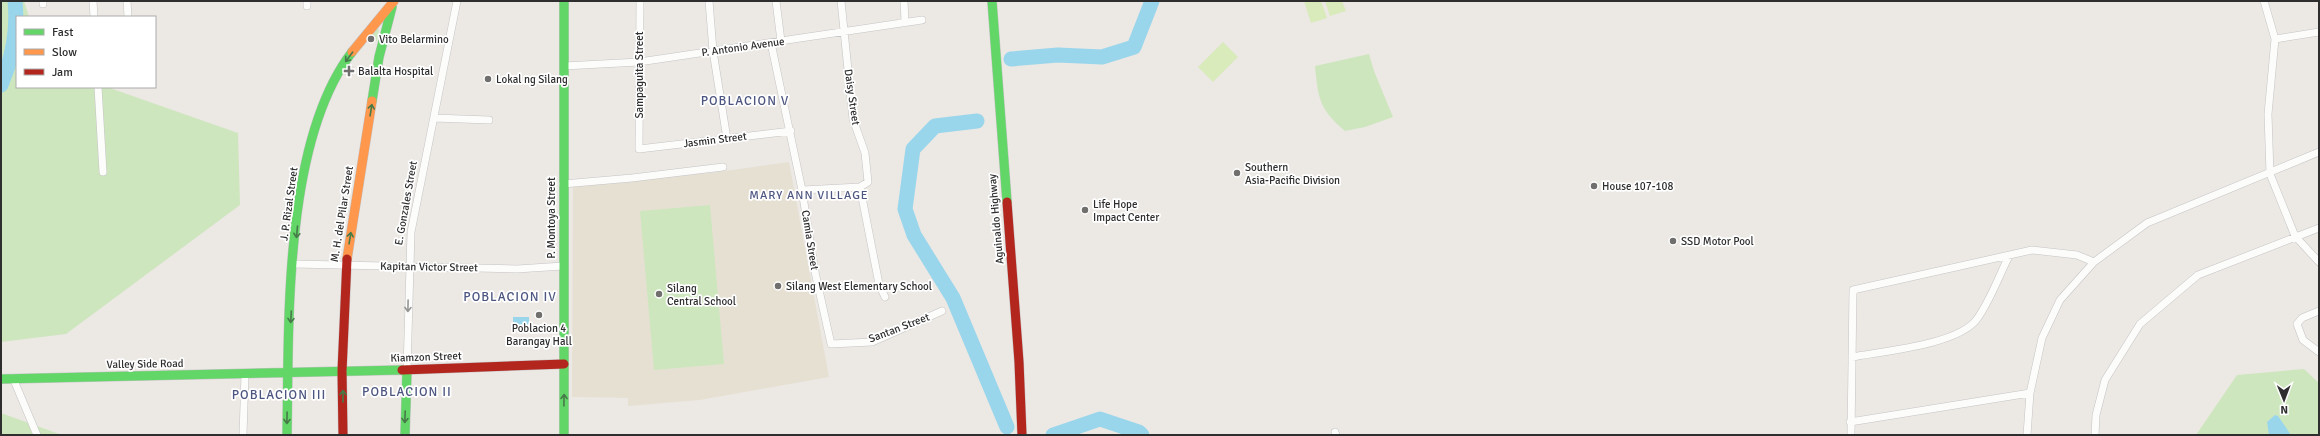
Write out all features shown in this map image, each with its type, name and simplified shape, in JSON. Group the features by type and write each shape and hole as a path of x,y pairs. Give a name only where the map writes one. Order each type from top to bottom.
{"main road":[{"path":"373,26 386,1"},
{"name":"J. P. Rizal Street","path":"287,435 288,373 294,264 303,181 324,100 335,77 373,26 394,1"},
{"name":"M. H. del Pilar Street","path":"343,435 342,372 346,265 379,57 387,21 394,1"},
{"name":"P. Montoya Street","path":"564,1 564,435"},
{"name":"Aguinaldo Highway","path":"992,1 1019,362 1022,435"},
{"name":"Kiamzon Street","path":"288,373 564,364"},
{"name":"E. Gonzales Street","path":"405,435 407,370"},
{"name":"Valley Side Road","path":"1,378 288,373"}],"street":[{"path":"93,1 94,16"},
{"path":"127,1 128,16"},
{"name":"E. Gonzales Street","path":"407,370 411,232 457,1"},
{"name":"Sampaguita Street","path":"640,1 640,149"},
{"path":"709,1 712,51 727,139"},
{"path":"776,1 781,41"},
{"name":"Daisy Street","path":"841,1 853,119 865,153 868,172 868,182 860,186"},
{"path":"904,1 905,22"},
{"path":"2264,1 2275,39 2268,114 2270,174 2295,236 2319,262"},
{"name":"P. Antonio Avenue","path":"564,66 639,62 922,20"},
{"path":"2275,39 2319,32"},
{"name":"Camia Street","path":"771,43 791,131 815,272 831,344"},
{"path":"98,88 104,172"},
{"path":"434,118 489,120"},
{"name":"Jasmin Street","path":"640,149 791,131"},
{"path":"2027,435 2030,393 2042,338 2060,300 2094,262 2147,223 2233,187 2270,174 2319,152"},
{"path":"564,184 632,178 722,167"},
{"path":"802,190 860,186 878,284 885,297"},
{"path":"2095,435 2096,415 2105,380 2140,324 2198,275 2295,236 2319,228"},
{"path":"1851,435 1853,290 2032,250 2077,255 2094,262"},
{"path":"1852,357 1941,340 1962,331 1977,320 2009,256"},
{"name":"Kapitan Victor Street","path":"294,264 517,269 563,266"},
{"name":"Santan Street","path":"831,344 872,342 942,311"},
{"path":"2319,311 2302,318 2297,324 2303,340 2319,352"},
{"path":"243,435 245,374"},
{"path":"13,378 37,435"},
{"path":"1850,422 2030,393"}],"shaded area":[{"name":"Balalta Hospital","path":"346,65 355,67 352,77 344,75"},
{"name":"Silang Central School","path":"789,162 829,377 700,400 628,406 628,398 572,397 573,185 710,173"}],"green space":[{"path":"1,1 24,1 29,16 16,16 16,88 110,88 238,133 240,205 66,334 1,342"},
{"path":"1304,1 1321,1 1327,18 1311,23"},
{"path":"1325,1 1342,1 1346,11 1330,16"},
{"path":"377,29 379,29 377,41 369,39"},
{"path":"1223,42 1238,57 1213,82 1198,67"},
{"path":"1369,54 1374,71 1393,117 1365,127 1345,131 1330,116 1321,102 1317,87 1315,66"},
{"path":"710,205 724,364 654,370 640,211"},
{"path":"2304,369 2319,383 2319,435 2196,435 2237,375"},
{"path":"1,413 62,435 1,435"}],"water":[{"path":"513,317 529,317 529,326 513,326"},
{"path":"2275,415 2278,416 2291,435 2269,435 2267,422"}],"waterway":[{"path":"1,85 9,64 14,44 16,23 15,1"},
{"path":"1011,59 1058,55 1102,57 1134,47 1152,1"},
{"path":"977,121 935,126 913,149 905,209 914,235 953,298 1007,427"},
{"path":"1053,435 1100,419 1139,432 1142,435"}],"traffic: fast":[{"path":"564,1 564,435"},
{"path":"992,1 1007,202"},
{"path":"372,101 379,57 392,7"},
{"path":"287,435 290,289 294,236 302,183 313,134 329,90 352,52"},
{"path":"1,379 402,370"},
{"path":"405,435 407,370"}],"traffic: slow":[{"path":"352,52 394,1"},
{"path":"347,259 372,101"}],"traffic: jam":[{"path":"1007,202 1019,362 1022,435"},
{"path":"343,435 342,371 347,259"},
{"path":"402,370 564,364"}],"place":[{"name":"Vito Belarmino","path":"371,39"},
{"name":"Balalta Hospital","path":"349,71"},
{"name":"Lokal ng Silang","path":"488,79"},
{"name":"Southern Asia-Pacific Division","path":"1237,173"},
{"name":"House 107-108","path":"1594,186"},
{"name":"Life Hope Impact Center","path":"1085,210"},
{"name":"SSD Motor Pool","path":"1673,241"},
{"name":"Silang West Elementary School","path":"778,286"},
{"name":"Silang Central School","path":"659,294"},
{"name":"Poblacion 4 Barangay Hall","path":"539,315"}],"district":[{"name":"POBLACION V","path":"745,101"},
{"name":"MARY ANN VILLAGE","path":"809,195"},
{"name":"POBLACION IV","path":"510,297"},
{"name":"POBLACION II","path":"407,392"},
{"name":"POBLACION III","path":"279,395"}]}
